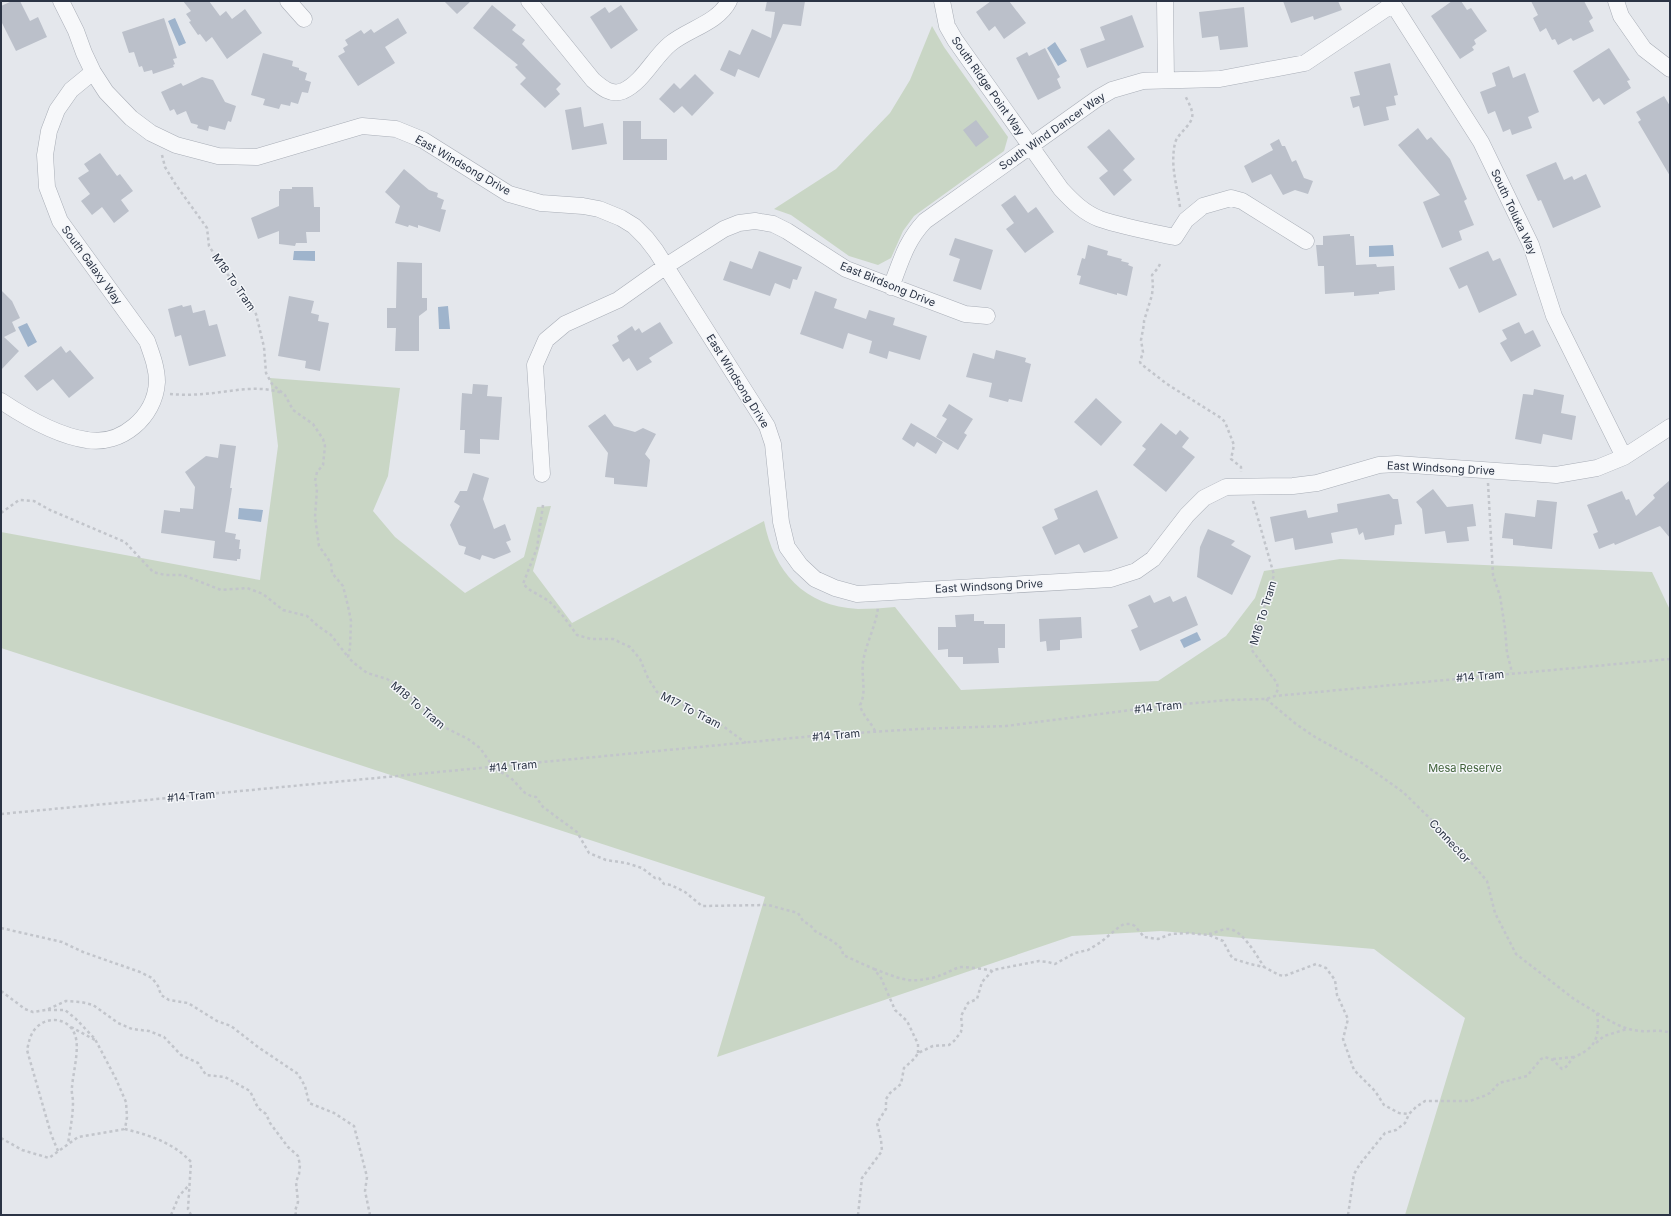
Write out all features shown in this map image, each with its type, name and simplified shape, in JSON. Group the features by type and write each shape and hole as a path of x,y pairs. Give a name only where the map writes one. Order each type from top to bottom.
{"street":[{"name":"East Windsong Drive","path":"61,1 76,31 93,72 111,97 131,118 151,133 176,145 218,156 257,158 362,126 396,129 424,140 509,194 541,203 583,206 599,209 621,218 634,226 646,238 666,266 767,426 773,444 781,522 787,547 800,565 815,579 835,588 856,594 1111,579 1136,572 1153,559 1187,515 1204,498 1226,488 1293,486 1317,483 1379,465 1397,464 1556,475 1597,468 1624,457 1670,427"},
{"path":"288,1 304,19"},
{"path":"529,1 593,80 604,90 613,92 622,92 634,84 670,44 718,15 729,1"},
{"name":"South Ridge Point Way","path":"942,1 948,26 955,40 1061,189 1072,201 1085,211 1099,219 1175,237 1186,220 1203,206 1231,198 1242,201 1306,241"},
{"path":"1165,1 1166,80"},
{"path":"1616,1 1622,16 1644,49 1670,69"},
{"name":"South Wind Dancer Way","path":"891,287 906,247 914,233 925,221 1098,98 1112,90 1127,84 1143,81 1220,79 1304,62 1392,3"},
{"name":"South Toluka Way","path":"1392,3 1481,142 1531,245 1554,316 1624,457"},
{"name":"South Galaxy Way","path":"1,402 25,417 75,438 90,441 109,440 126,433 142,419 153,403 157,383 155,363 147,341 60,221 47,187 45,155 49,131 57,110 70,90 93,72"},
{"name":"East Birdsong Drive","path":"542,474 535,365 546,340 565,324 618,300 666,266 724,229 739,223 755,221 778,226 846,269 965,314 987,316"}],"path":[{"path":"1179,215 1179,197 1173,175 1175,142 1192,117 1192,112 1185,94"},
{"name":"M18 To Tram","path":"162,154 165,167 207,228 209,246 242,296 256,314 264,347 266,373 272,384 285,395 293,410 313,424 323,439 325,446 323,465 318,472 315,481 317,489 315,517 320,546 331,563 332,573 343,586 348,606 351,621 350,648 348,657 367,673 387,679 401,687 440,725 468,739 480,748 494,768"},
{"path":"1160,264 1152,275 1154,285 1144,320 1141,340 1143,352 1140,362 1167,384 1225,422 1234,445 1231,459 1241,467 1241,474"},
{"path":"169,394 203,394 235,390 264,389 273,390 285,395"},
{"path":"1488,483 1493,575 1500,596 1507,653 1512,668 1511,673"},
{"path":"1,513 19,500 34,502 124,542 153,572 165,575 183,575 221,590 247,588 263,594 283,610 307,616 331,635 348,657"},
{"name":"M16 To Tram","path":"1253,500 1274,575 1251,649 1277,683 1278,689 1275,696"},
{"name":"M17 To Tram","path":"544,505 537,548 522,584 549,600 577,635 591,639 613,639 630,647 640,659 648,678 657,692 716,721 746,744"},
{"path":"875,731 872,723 861,710 860,705 864,692 863,662 879,605"},
{"name":"#14 Tram","path":"1,814 875,731 1006,726 1163,706 1228,700 1266,699 1275,696 1670,658"},
{"name":"Connector","path":"1266,699 1296,724 1316,737 1362,762 1403,792 1450,838 1487,881 1495,913 1516,954 1574,999 1611,1022 1628,1029"},
{"path":"494,768 510,778 525,793 536,797 544,807 577,832 590,853 606,860 626,863 642,868 654,878 659,878 664,884 670,885 685,892 702,906 768,905 798,913 814,931 834,942 842,949 843,955 874,969 902,979 919,980 941,976 952,969 962,967 984,968 992,971 1039,961 1055,964 1060,963 1062,959 1075,953 1088,950 1102,942 1124,924 1135,926 1144,937 1153,939 1158,939 1171,934 1208,934 1225,929 1237,931 1253,949 1264,967"},
{"path":"1,928 62,942 83,952 140,972 152,978 158,986 161,996 169,1000 188,1004 217,1021 231,1026 258,1047 298,1074 305,1086 309,1103 334,1113 354,1126 367,1177 365,1191 370,1215"},
{"path":"1208,934 1223,941 1234,959 1264,967 1279,975 1284,976 1316,964 1326,968 1335,980 1337,995 1348,1019 1343,1039 1354,1070 1375,1091 1384,1105 1399,1113 1409,1114"},
{"path":"858,1215 862,1178 882,1151 877,1123 886,1109 886,1099 890,1093 901,1084 904,1068 915,1058 918,1053 918,1044 907,1021 895,1010 881,978 874,969"},
{"path":"918,1053 933,1046 949,1045 954,1041 961,1032 961,1016 968,1004 977,998 982,982 992,971"},
{"path":"1,991 25,1009 33,1012 65,1010 90,1032 116,1079 126,1102 127,1117 125,1129"},
{"path":"46,1010 66,1001 81,1002 93,1005 118,1023 132,1029 149,1031 164,1037 181,1055 198,1063 206,1075 225,1077 250,1091 258,1108 266,1114 270,1123 288,1147 298,1156 300,1165 296,1182 298,1202 295,1211 296,1215"},
{"path":"1594,1044 1598,1034 1597,1013"},
{"path":"58,1151 51,1134 27,1050 30,1036 36,1027 45,1021 58,1019 95,1040"},
{"path":"68,1144 73,1100 72,1089 76,1046 76,1036 70,1026"},
{"path":"1348,1215 1354,1174 1386,1133 1396,1130 1405,1123 1409,1114 1425,1101 1470,1101 1490,1093 1499,1083 1527,1076 1541,1059 1545,1057 1551,1059 1574,1057 1584,1052 1604,1036 1628,1029 1670,1033"},
{"path":"1551,1059 1562,1069 1566,1067 1574,1057"},
{"path":"1,1138 22,1150 49,1158 78,1138 125,1129 155,1138 171,1145 183,1153 191,1162 188,1209 191,1215"},
{"path":"171,1215 179,1196 190,1184"}],"green space":[{"path":"932,26 944,47 1008,137 1004,151 914,216 903,231 891,258 878,265 849,256 791,215 774,209 836,169 890,113 910,80"},
{"name":"Mesa Reserve","path":"270,378 400,388 388,476 373,511 395,537 465,593 524,557 537,507 551,506 533,571 572,623 764,521 775,556 794,583 807,593 822,601 839,606 858,609 895,607 961,690 1158,681 1226,636 1255,598 1264,571 1340,559 1652,572 1670,610 1670,1215 1405,1215 1465,1018 1374,949 1161,931 1072,936 717,1057 765,897 1,648 1,532 260,580 278,446"}],"water":[{"path":"175,18 186,43 179,46 168,21"},
{"path":"1055,42 1067,61 1058,66 1047,48"},
{"path":"1393,245 1394,256 1369,257 1369,246"},
{"path":"294,251 315,251 315,261 293,260"},
{"path":"448,306 450,329 439,329 438,307"},
{"path":"27,323 37,342 28,347 18,327"},
{"path":"239,508 263,510 261,522 238,519"},
{"path":"1197,632 1201,640 1184,648 1180,640"}],"building":[{"path":"12,1 20,1 30,21 38,17 47,37 16,51 1,21 1,6"},
{"path":"183,1 209,1 220,16 226,11 232,19 245,9 262,33 227,59 212,37 206,42 200,34 198,35 189,22 191,21 186,14 191,11"},
{"path":"444,1 471,1 457,14"},
{"path":"767,1 805,1 801,26 783,24 759,78 738,69 735,77 720,70 729,50 740,55 752,29 771,38 775,12 765,11"},
{"path":"991,1 1009,1 1026,23 1004,39 995,26 989,31 976,12"},
{"path":"1283,1 1338,1 1342,10 1314,20 1313,16 1291,23"},
{"path":"1452,1 1461,1 1467,10 1471,8 1487,31 1474,40 1476,44 1472,47 1474,50 1460,59 1431,16"},
{"path":"1531,1 1584,1 1593,18 1589,21 1594,31 1573,41 1571,38 1558,45 1555,39 1552,40 1546,28 1540,32 1533,18 1538,15"},
{"path":"492,5 516,25 512,30 525,40 522,44 561,84 556,89 560,94 545,108 520,84 526,78 515,67 518,65 473,28"},
{"path":"621,5 638,30 611,49 590,17 605,7 609,13"},
{"path":"1244,7 1248,47 1220,50 1218,36 1202,38 1199,12"},
{"path":"1132,15 1144,47 1087,68 1080,49 1105,40 1100,27"},
{"path":"164,18 177,58 173,59 175,64 173,65 174,67 153,74 152,70 144,72 142,66 139,67 134,52 129,53 122,32"},
{"path":"398,18 407,33 385,47 395,63 358,86 338,56 345,52 343,48 348,45 345,40 361,30 364,34 371,29 374,33"},
{"path":"1045,48 1060,77 1057,79 1061,88 1038,100 1016,58 1027,52 1029,56"},
{"path":"1609,48 1630,80 1627,81 1631,88 1604,105 1599,98 1593,102 1573,71"},
{"path":"263,53 293,61 292,66 307,73 305,80 311,82 308,93 302,92 298,104 291,102 290,106 281,104 279,109 263,105 265,99 251,95"},
{"path":"1390,63 1398,95 1394,96 1396,105 1386,107 1389,120 1364,126 1359,106 1353,108 1350,97 1360,95 1354,72"},
{"path":"1509,66 1513,78 1525,73 1539,112 1528,117 1532,128 1512,135 1510,129 1503,132 1495,111 1488,114 1480,92 1496,86 1492,73"},
{"path":"695,74 714,93 692,116 682,106 674,113 659,99 674,83 680,89"},
{"path":"202,77 213,80 225,102 236,106 231,122 228,121 225,130 209,126 208,131 197,128 198,125 191,123 186,111 177,115 174,109 170,111 161,92 181,83 183,86"},
{"path":"1664,96 1670,106 1670,176 1638,122 1641,120 1636,112"},
{"path":"581,107 584,127 603,123 607,144 572,150 565,110"},
{"path":"976,120 989,137 976,147 963,130"},
{"path":"623,121 641,121 641,139 667,139 667,160 623,160"},
{"path":"1418,128 1427,140 1431,137 1450,159 1467,199 1464,201 1474,225 1459,231 1462,240 1442,248 1423,202 1440,195 1398,145"},
{"path":"1109,129 1135,159 1123,170 1132,180 1114,196 1099,178 1108,171 1087,147"},
{"path":"1279,139 1282,146 1285,146 1292,162 1296,160 1304,178 1313,181 1308,194 1295,190 1283,195 1271,174 1252,183 1244,166 1273,150 1270,144"},
{"path":"100,153 117,176 120,174 133,191 121,200 129,211 114,223 102,207 92,215 81,201 90,194 78,178 89,171 84,164"},
{"path":"1556,162 1564,180 1572,176 1574,180 1586,174 1601,207 1553,228 1541,200 1538,201 1526,175"},
{"path":"404,169 429,190 438,193 437,197 444,200 441,209 446,210 440,232 418,225 418,228 395,223 400,206 385,192"},
{"path":"292,187 313,187 314,207 320,207 320,232 306,232 307,243 296,243 295,246 279,244 279,231 258,239 251,218 279,206 280,189 292,189"},
{"path":"1015,195 1028,213 1036,207 1054,232 1025,253 1006,229 1014,223 1001,205"},
{"path":"1350,234 1350,236 1354,236 1356,265 1376,264 1377,267 1394,266 1395,290 1379,292 1379,294 1354,296 1354,292 1325,294 1324,266 1318,266 1316,245 1323,245 1323,236"},
{"path":"955,238 993,250 981,290 953,281 960,259 949,255"},
{"path":"1088,245 1108,251 1107,255 1122,259 1121,261 1129,263 1128,265 1133,267 1127,296 1117,293 1117,295 1079,284 1081,276 1077,275 1082,258 1085,259"},
{"path":"759,251 802,267 797,280 793,279 790,289 775,283 770,296 723,280 730,261 752,269"},
{"path":"1488,251 1493,261 1500,258 1517,295 1479,313 1467,285 1459,289 1449,268"},
{"path":"397,262 422,263 422,298 427,298 427,310 419,316 419,351 395,351 396,328 387,328 387,308 396,308"},
{"path":"1,290 12,301 20,318 12,322 16,331 4,337 19,351 1,370"},
{"path":"815,291 837,299 834,308 866,319 869,310 895,318 893,325 927,336 920,360 889,351 887,359 869,353 872,341 848,333 843,349 800,334"},
{"path":"289,296 314,301 311,313 319,315 318,321 329,323 320,371 305,368 306,361 278,356"},
{"path":"182,305 183,307 191,305 193,313 205,310 209,326 217,324 226,356 189,366 181,335 175,337 168,309"},
{"path":"660,322 673,343 649,358 652,362 637,371 629,358 623,362 612,345 619,341 617,336 632,326 635,331 639,328 642,333"},
{"path":"1519,322 1525,334 1533,330 1541,346 1511,362 1500,343 1507,339 1502,330"},
{"path":"61,346 66,353 70,350 94,378 69,398 53,379 37,391 24,376"},
{"path":"996,350 1026,358 1025,362 1031,364 1022,402 1009,399 1008,402 989,397 992,383 966,377 973,353 994,359"},
{"path":"473,384 488,385 487,396 502,397 499,440 480,439 480,454 464,453 465,430 460,430 462,393 472,394"},
{"path":"1534,389 1564,395 1561,413 1576,416 1572,440 1543,434 1541,444 1515,439 1523,394 1533,395"},
{"path":"1096,398 1122,422 1101,446 1074,422"},
{"path":"949,404 973,419 964,433 967,435 958,450 936,437 947,419 942,416"},
{"path":"605,414 614,426 635,432 643,428 656,434 645,454 650,460 647,487 614,484 614,478 605,477 608,453 588,426"},
{"path":"911,423 943,442 936,454 917,442 914,447 902,439"},
{"path":"1161,423 1176,435 1180,430 1189,438 1182,447 1195,457 1166,492 1133,465 1146,449 1142,446"},
{"path":"220,444 236,446 230,488 232,488 225,532 236,534 235,539 240,540 240,559 237,559 237,561 213,558 215,541 161,533 164,510 180,512 180,508 193,509 195,487 185,472 206,456 218,458"},
{"path":"473,473 489,478 483,499 494,529 505,524 511,540 506,542 511,552 494,559 482,555 480,560 464,554 466,547 459,545 450,525 460,506 454,502 460,491 467,491"},
{"path":"1670,480 1670,538 1660,526 1615,545 1614,543 1599,549 1593,534 1598,532 1587,505 1622,491 1626,500 1629,499 1636,516 1655,498 1653,495"},
{"path":"1433,489 1447,507 1473,504 1476,526 1467,527 1469,541 1447,543 1445,531 1425,534 1422,509 1416,502"},
{"path":"1097,490 1118,538 1084,553 1079,544 1055,555 1042,527 1058,519 1054,509"},
{"path":"1389,494 1393,499 1398,499 1402,524 1395,525 1394,535 1365,540 1363,532 1359,535 1357,528 1331,533 1333,543 1295,550 1293,538 1275,542 1270,517 1306,510 1308,518 1338,512 1337,504"},
{"path":"1537,500 1557,502 1552,549 1513,545 1513,539 1502,538 1505,513 1535,517"},
{"path":"1208,529 1235,541 1231,545 1251,556 1232,595 1197,577 1200,547"},
{"path":"1150,595 1154,603 1170,596 1173,602 1186,596 1198,625 1140,651 1131,630 1138,627 1128,605"},
{"path":"974,614 974,621 984,621 984,624 1005,624 1005,648 998,648 999,663 963,664 963,657 948,657 948,649 938,650 938,627 956,627 955,615"},
{"path":"1081,617 1082,638 1060,640 1060,650 1047,651 1046,641 1040,642 1039,619"}]}
